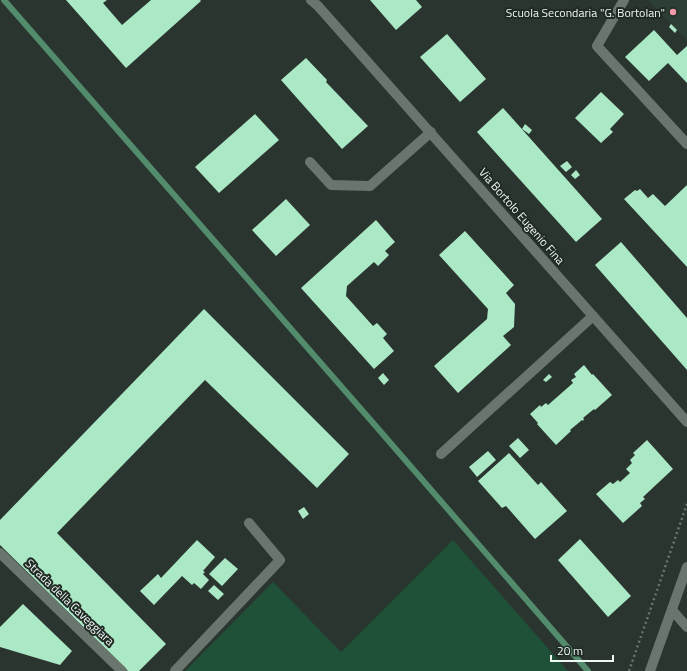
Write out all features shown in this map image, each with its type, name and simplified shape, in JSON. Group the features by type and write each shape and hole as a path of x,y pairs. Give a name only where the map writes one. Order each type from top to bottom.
{"street":[{"name":"Via Bortolo Eugenio Fina","path":"310,0 318,6 431,132 687,422"},
{"path":"624,0 597,46 687,144"},
{"path":"310,162 331,185 370,186 431,132"},
{"path":"441,454 593,316"},
{"path":"175,671 280,560 249,523"},
{"name":"Strada della Caveggiara","path":"0,553 122,671"},
{"path":"650,671 687,567"},
{"path":"672,610 687,627"}],"path":[{"path":"629,671 687,504"}],"shaded area":[{"name":"Scuola Secondaria \"G. Bortolan\"","path":"648,0 687,0 687,40 677,30"}],"green space":[{"path":"453,540 568,671 185,671 273,582 341,652"}],"building":[{"path":"66,0 107,0 103,3 122,25 151,0 201,1 126,68"},
{"path":"370,0 416,0 422,7 396,30"},
{"path":"671,24 677,30 675,33 669,27"},
{"path":"654,30 677,55 687,46 687,83 668,63 649,81 625,57"},
{"path":"447,34 486,79 460,102 420,57"},
{"path":"306,58 327,80 326,82 368,126 342,149 281,80"},
{"path":"601,92 624,114 610,129 613,132 601,143 575,118"},
{"path":"503,108 602,219 576,242 477,132"},
{"path":"255,114 279,140 219,193 195,167"},
{"path":"525,124 532,130 529,134 522,129"},
{"path":"567,161 572,167 566,172 560,166"},
{"path":"576,170 580,175 575,179 571,175"},
{"path":"687,185 687,267 624,199 635,190 637,191 640,189 648,198 653,194 665,206"},
{"path":"286,199 310,225 276,256 252,230"},
{"path":"376,220 395,242 385,251 389,255 378,266 374,262 347,286 346,296 373,326 377,323 387,334 383,338 394,351 374,369 301,288"},
{"path":"465,231 514,285 506,293 515,304 514,327 503,336 511,345 458,393 434,366 487,319 488,309 439,255"},
{"path":"621,242 687,318 687,370 595,265"},
{"path":"204,309 349,454 317,488 205,380 57,533 166,644 139,671 128,671 0,545 0,520"},
{"path":"584,365 612,395 583,418 583,421 582,420 570,430 571,431 556,445 530,414 540,405 541,407 546,403 548,405 573,383 571,380 576,377 574,374"},
{"path":"383,373 389,380 384,385 378,378"},
{"path":"549,374 552,377 546,382 543,380"},
{"path":"518,438 529,450 520,458 509,446"},
{"path":"647,440 673,469 643,497 645,499 640,503 642,506 623,523 596,494 610,482 613,484 618,480 620,482 630,473 626,469 632,463 630,460 635,455 633,453"},
{"path":"488,451 496,460 477,477 469,467"},
{"path":"509,453 538,485 541,482 567,511 535,539 506,506 502,508 478,481"},
{"path":"304,507 309,514 303,519 298,511"},
{"path":"580,539 631,596 608,617 558,560"},
{"path":"197,540 215,557 203,571 205,572 203,574 209,580 201,589 194,583 192,585 182,576 154,605 140,591 158,574 161,578"},
{"path":"225,558 238,569 222,586 209,574"},
{"path":"214,585 224,594 218,600 208,591"},
{"path":"23,604 72,651 60,665 0,647 0,627"}],"waterway":[{"path":"4,0 588,671"}],"place":[{"name":"Scuola Secondaria \"G. Bortolan\"","path":"673,12"}]}
